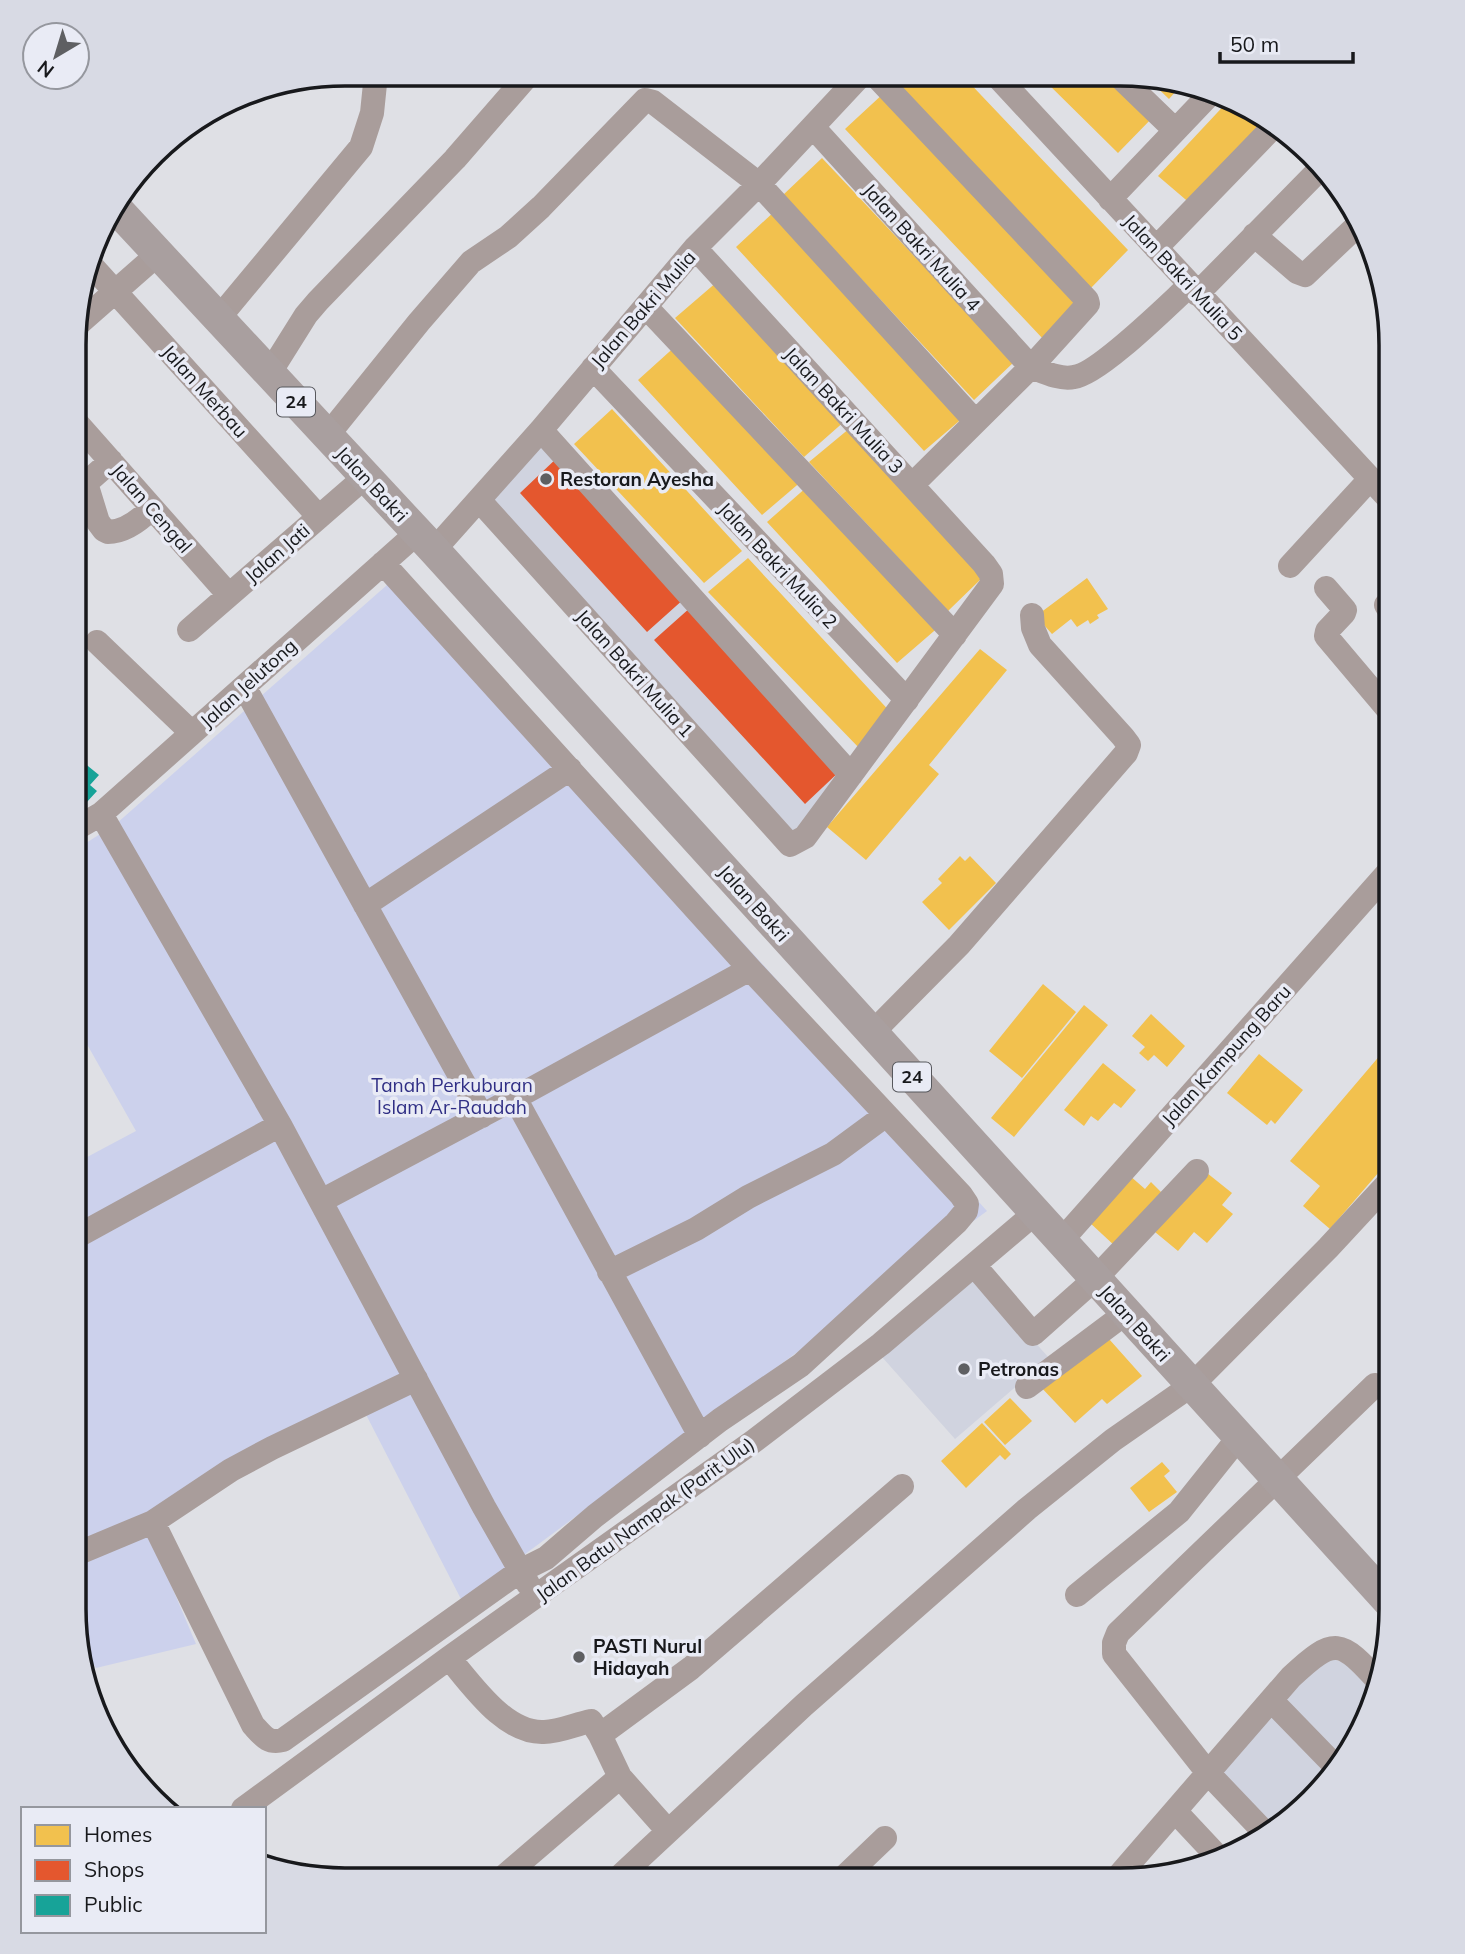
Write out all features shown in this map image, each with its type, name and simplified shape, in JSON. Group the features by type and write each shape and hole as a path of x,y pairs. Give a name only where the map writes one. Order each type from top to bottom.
{"main road":[{"name":"Jalan Bakri","path":"121,214 426,542 1379,1591"}],"street":[{"path":"218,319 361,147 372,113 375,86"},
{"path":"269,374 306,315 340,276 455,159 518,86"},
{"name":"Jalan Bakri Mulia","path":"426,542 479,500 695,248 851,86"},
{"path":"885,86 1087,300 1086,308 1031,367 913,484"},
{"name":"Jalan Bakri Mulia 5","path":"1006,86 1379,488"},
{"path":"1129,86 1175,131"},
{"path":"1110,199 1205,99"},
{"path":"327,436 471,262 508,237 541,207 642,102 653,102 759,184 975,421"},
{"name":"Jalan Bakri Mulia 4","path":"813,127 1031,367"},
{"path":"1156,248 1268,132"},
{"path":"1031,367 1056,376 1074,377 1096,367 1194,289 1254,235 1315,174"},
{"path":"1254,235 1297,272 1305,275 1353,230"},
{"name":"Jalan Bakri Mulia 3","path":"695,248 913,484 990,574 992,584 955,635"},
{"path":"87,316 158,254"},
{"name":"Jalan Merbau","path":"96,271 319,517"},
{"path":"541,429 851,775 955,635 646,307"},
{"name":"Jalan Bakri Mulia 2","path":"593,368 906,700"},
{"name":"Jalan Cengal","path":"86,433 229,595"},
{"path":"86,483 111,461"},
{"name":"Jalan Jati","path":"189,630 365,477"},
{"path":"1290,566 1370,479"},
{"path":"86,497 98,522 104,530 111,533 136,522 152,508"},
{"name":"Jalan Bakri Mulia 1","path":"479,500 790,845 805,838 851,775"},
{"name":"Jalan Jelutong","path":"86,823 101,814 383,563 426,542"},
{"path":"153,1522 253,1725 265,1739 273,1742 283,1740 520,1571 546,1558 595,1516 700,1436 801,1365 956,1223 967,1204 750,969 383,563"},
{"path":"1326,588 1345,610 1327,631 1326,636 1379,699"},
{"path":"872,1034 959,945 1126,753 1129,745 1123,737 1040,645 1032,628 1032,615"},
{"path":"97,642 192,733"},
{"path":"245,688 482,1116"},
{"path":"365,905 569,769"},
{"path":"101,814 280,1125 536,1597"},
{"name":"Jalan Kampung Baru","path":"1061,1241 1379,883"},
{"path":"321,1201 750,969"},
{"path":"515,1098 700,1436"},
{"path":"609,1272 696,1229 748,1197 833,1154 886,1115"},
{"path":"86,1231 280,1125"},
{"path":"974,1265 1032,1334 1095,1279 1197,1171"},
{"path":"628,1868 903,1616 1027,1509 1103,1448 1192,1385 1379,1193"},
{"name":"Jalan Batu Nampak (Parit Ulu)","path":"246,1807 764,1433 881,1344 1035,1213"},
{"path":"1027,1387 1126,1313"},
{"path":"86,1550 153,1522 231,1471 272,1448 416,1379"},
{"path":"1260,1828 1208,1773 1114,1654 1114,1643 1118,1633 1375,1385"},
{"path":"1077,1595 1178,1512 1239,1437"},
{"path":"600,1735 691,1668 902,1486"},
{"path":"1126,1868 1291,1677 1314,1656 1328,1648 1339,1646 1348,1651 1371,1674"},
{"path":"449,1658 481,1697 523,1730 548,1732 591,1721 620,1777 668,1830"},
{"path":"1271,1700 1330,1761"},
{"path":"514,1868 620,1777"},
{"path":"1175,1811 1214,1851"},
{"path":"854,1868 885,1838"}],"shaded area":[{"path":"539,422 857,774 786,852 470,501"},
{"path":"976,1276 1049,1358 955,1439 882,1357"},
{"path":"1310,1651 1371,1672 1353,1724 1326,1767 1291,1804 1254,1832 1200,1775"}],"green space":[{"name":"Tanah Perkuburan Islam Ar-Raudah","path":"404,570 987,1211 462,1601 359,1401 142,1516 196,1644 96,1668 91,1661 86,1626 86,1158 136,1131 86,1042 86,843 116,824"}],"building: Homes":[{"path":"898,86 972,86 1128,250 1090,289"},
{"path":"1050,86 1125,86 1155,115 1118,153"},
{"path":"1158,89 1175,92 1169,99"},
{"path":"885,92 1082,304 1044,340 845,129"},
{"path":"1223,106 1264,129 1192,205 1158,176"},
{"path":"822,158 1014,362 974,400 783,195"},
{"path":"776,210 965,416 924,451 736,247"},
{"path":"718,281 846,420 804,457 675,318"},
{"path":"679,343 803,480 762,515 638,380"},
{"path":"612,409 742,551 704,583 574,444"},
{"path":"850,428 982,578 948,611 809,462"},
{"path":"808,486 941,625 897,663 767,522"},
{"path":"748,558 894,716 861,750 708,592"},
{"path":"1087,578 1108,609 1097,615 1099,618 1090,624 1088,620 1077,627 1071,619 1052,634 1036,616"},
{"path":"980,649 1007,670 929,765 939,774 866,860 827,827"},
{"path":"960,856 965,861 970,856 996,883 949,930 922,902 942,883 938,879"},
{"path":"1043,984 1076,1012 1022,1078 989,1051"},
{"path":"1084,1005 1108,1025 1014,1137 991,1118"},
{"path":"1151,1014 1185,1046 1167,1067 1154,1055 1148,1061 1139,1053 1145,1047 1132,1036"},
{"path":"1259,1054 1303,1090 1275,1124 1271,1120 1267,1125 1227,1093"},
{"path":"1379,1057 1379,1172 1330,1229 1303,1206 1320,1186 1290,1161"},
{"path":"1103,1063 1136,1090 1121,1108 1114,1103 1098,1121 1091,1116 1084,1126 1064,1110"},
{"path":"1207,1173 1232,1193 1222,1205 1233,1214 1207,1243 1194,1232 1178,1251 1155,1232"},
{"path":"1129,1175 1145,1189 1151,1182 1162,1193 1116,1247 1088,1221"},
{"path":"1109,1339 1142,1376 1107,1404 1102,1399 1075,1423 1037,1383"},
{"path":"1010,1398 1032,1421 1005,1445 984,1422"},
{"path":"982,1423 1011,1454 1005,1460 1000,1455 966,1488 941,1461"},
{"path":"1162,1462 1170,1471 1164,1476 1177,1492 1149,1512 1130,1488"}],"building: Shops":[{"path":"559,456 685,598 647,632 520,493"},
{"path":"691,607 841,770 805,804 654,640"}],"building: Public":[{"path":"86,764 99,775 90,785 97,791 86,803"}],"place":[{"name":"Restoran Ayesha","path":"546,479"},
{"name":"Petronas","path":"964,1369"},
{"name":"PASTI Nurul Hidayah","path":"579,1657"}]}
